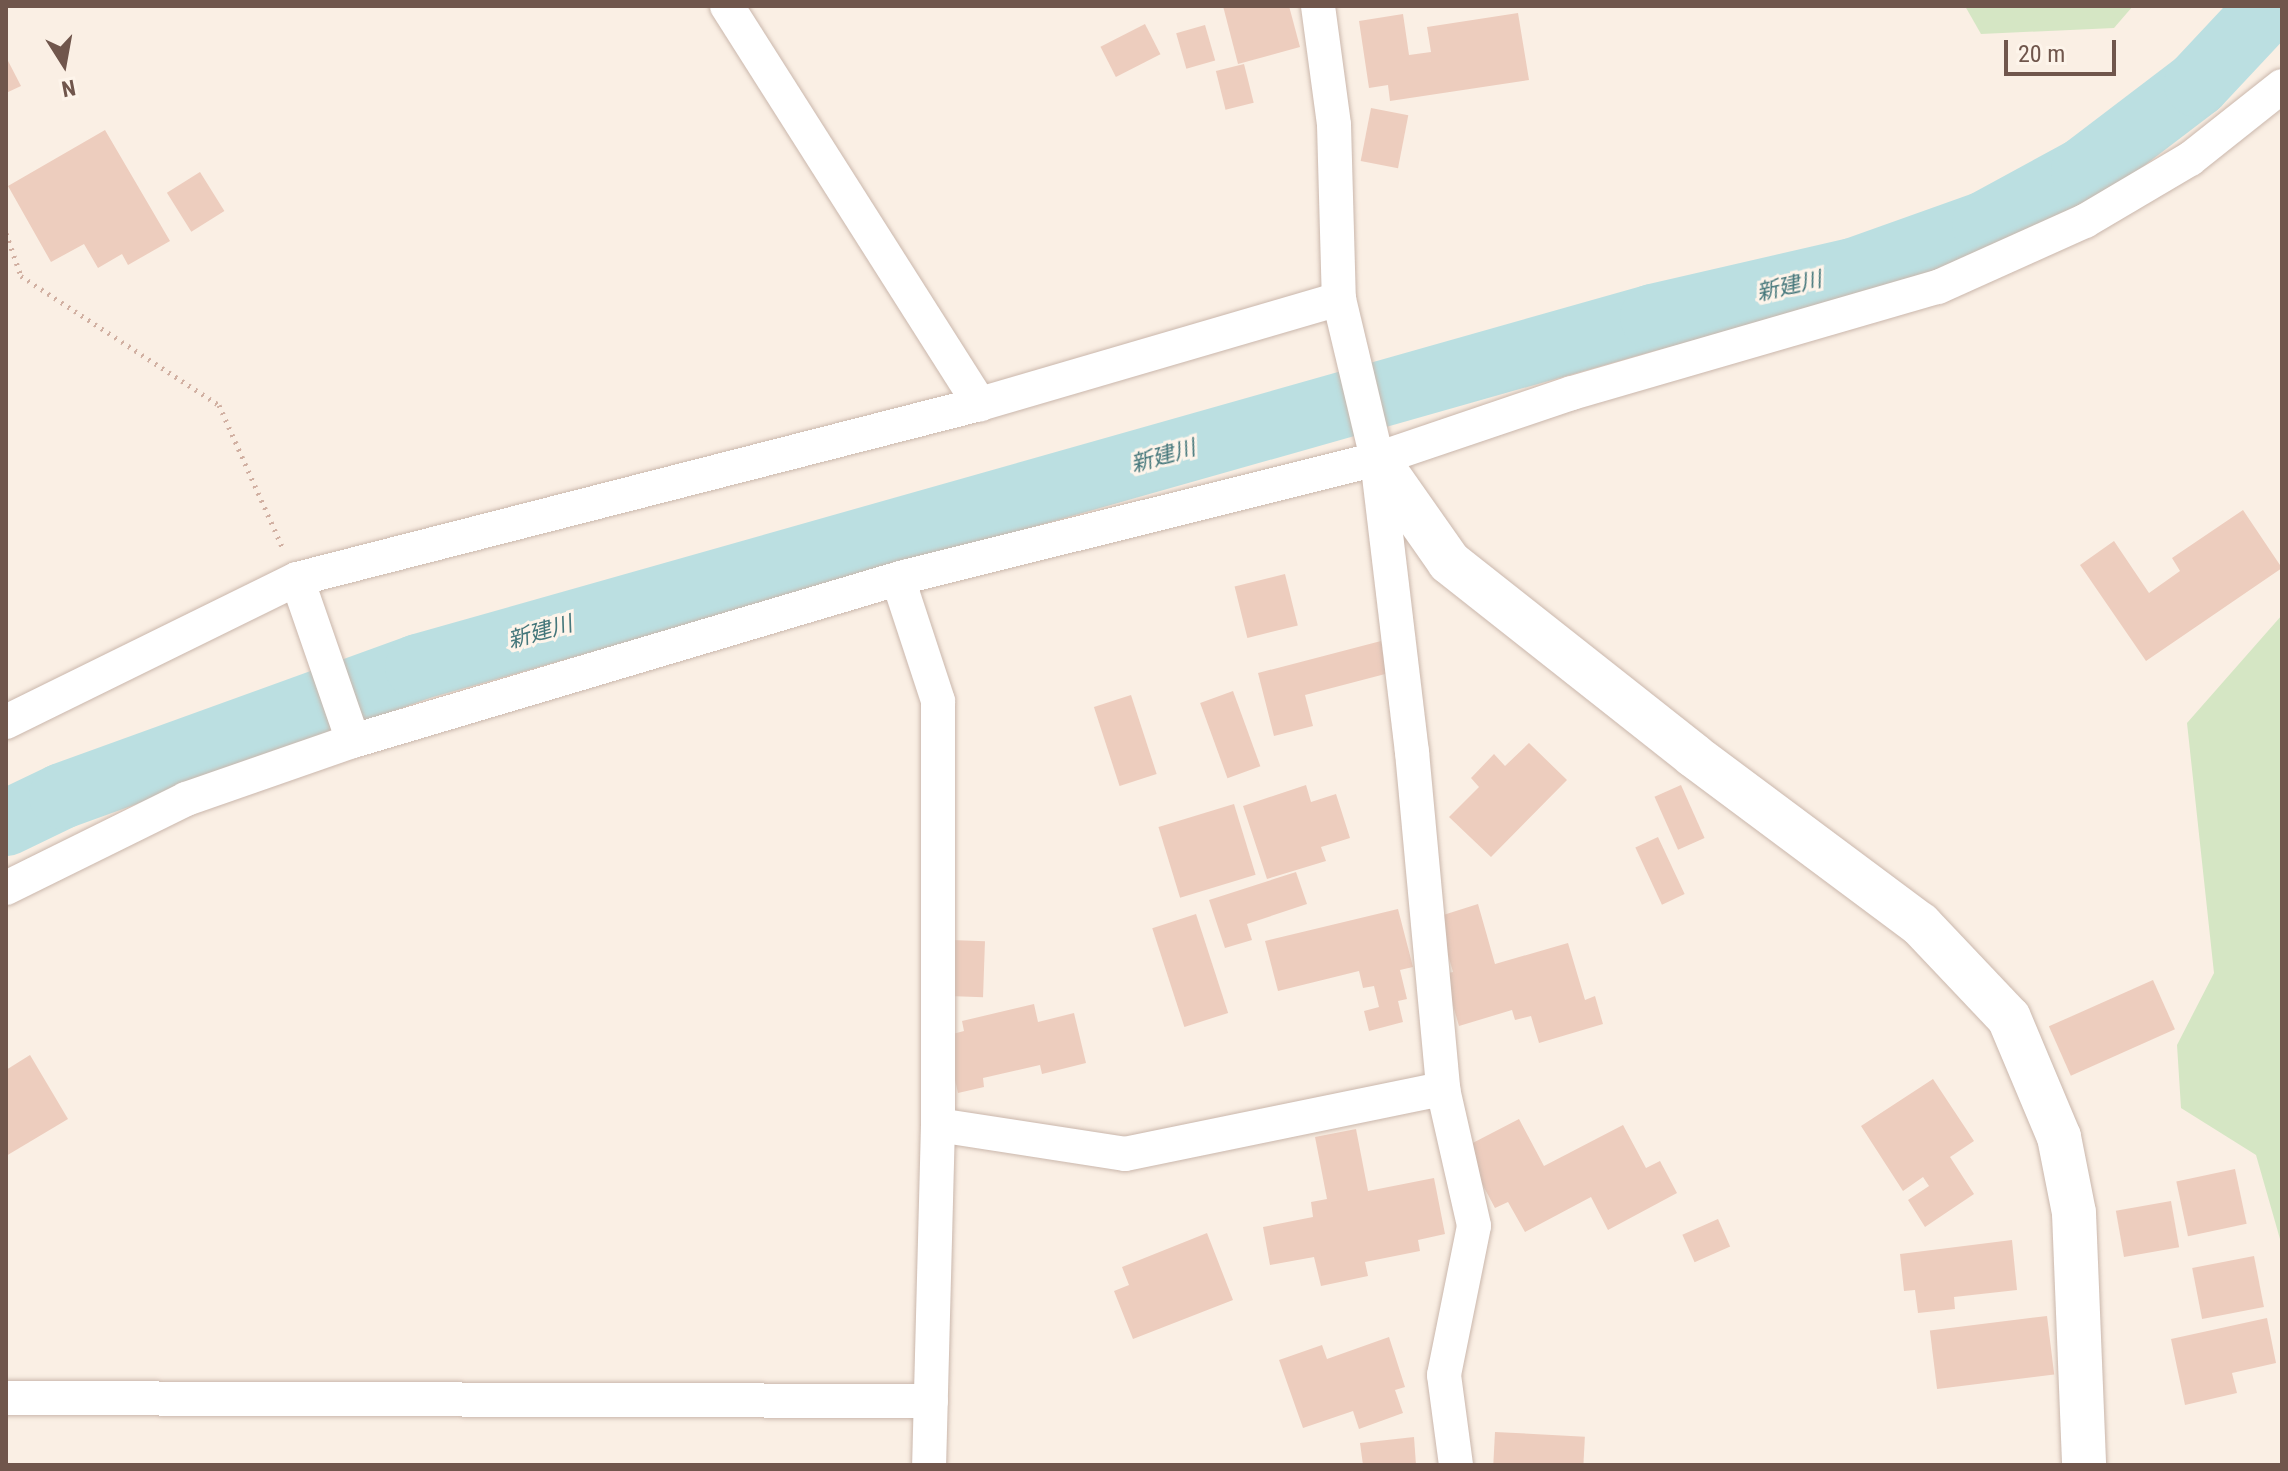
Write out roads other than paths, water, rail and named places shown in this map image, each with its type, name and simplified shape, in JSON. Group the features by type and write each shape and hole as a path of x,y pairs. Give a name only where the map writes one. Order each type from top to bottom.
{"street":[{"path":"727,6 980,404"},
{"path":"1318,6 1334,125 1342,307 1375,450 1412,752 1443,1089 1474,1226 1444,1375 1456,1465"},
{"path":"6,888 186,799 349,731 1375,450 1938,287 2085,221 2190,159 2282,86"},
{"path":"6,722 297,579 980,404 1342,307"},
{"path":"1375,450 1449,562 1693,755 1920,924 2009,1018 2059,1137 2074,1213 2084,1465"},
{"path":"297,579 349,731"},
{"path":"898,579 938,701 938,1125 929,1465"},
{"path":"938,1125 1125,1154 1443,1089"},
{"path":"6,1398 931,1401"}],"waterway":[{"name":"新建川","path":"6,823 62,796 418,667 1653,317 1853,271 1985,224 2084,170 2197,84 2270,6"}]}
